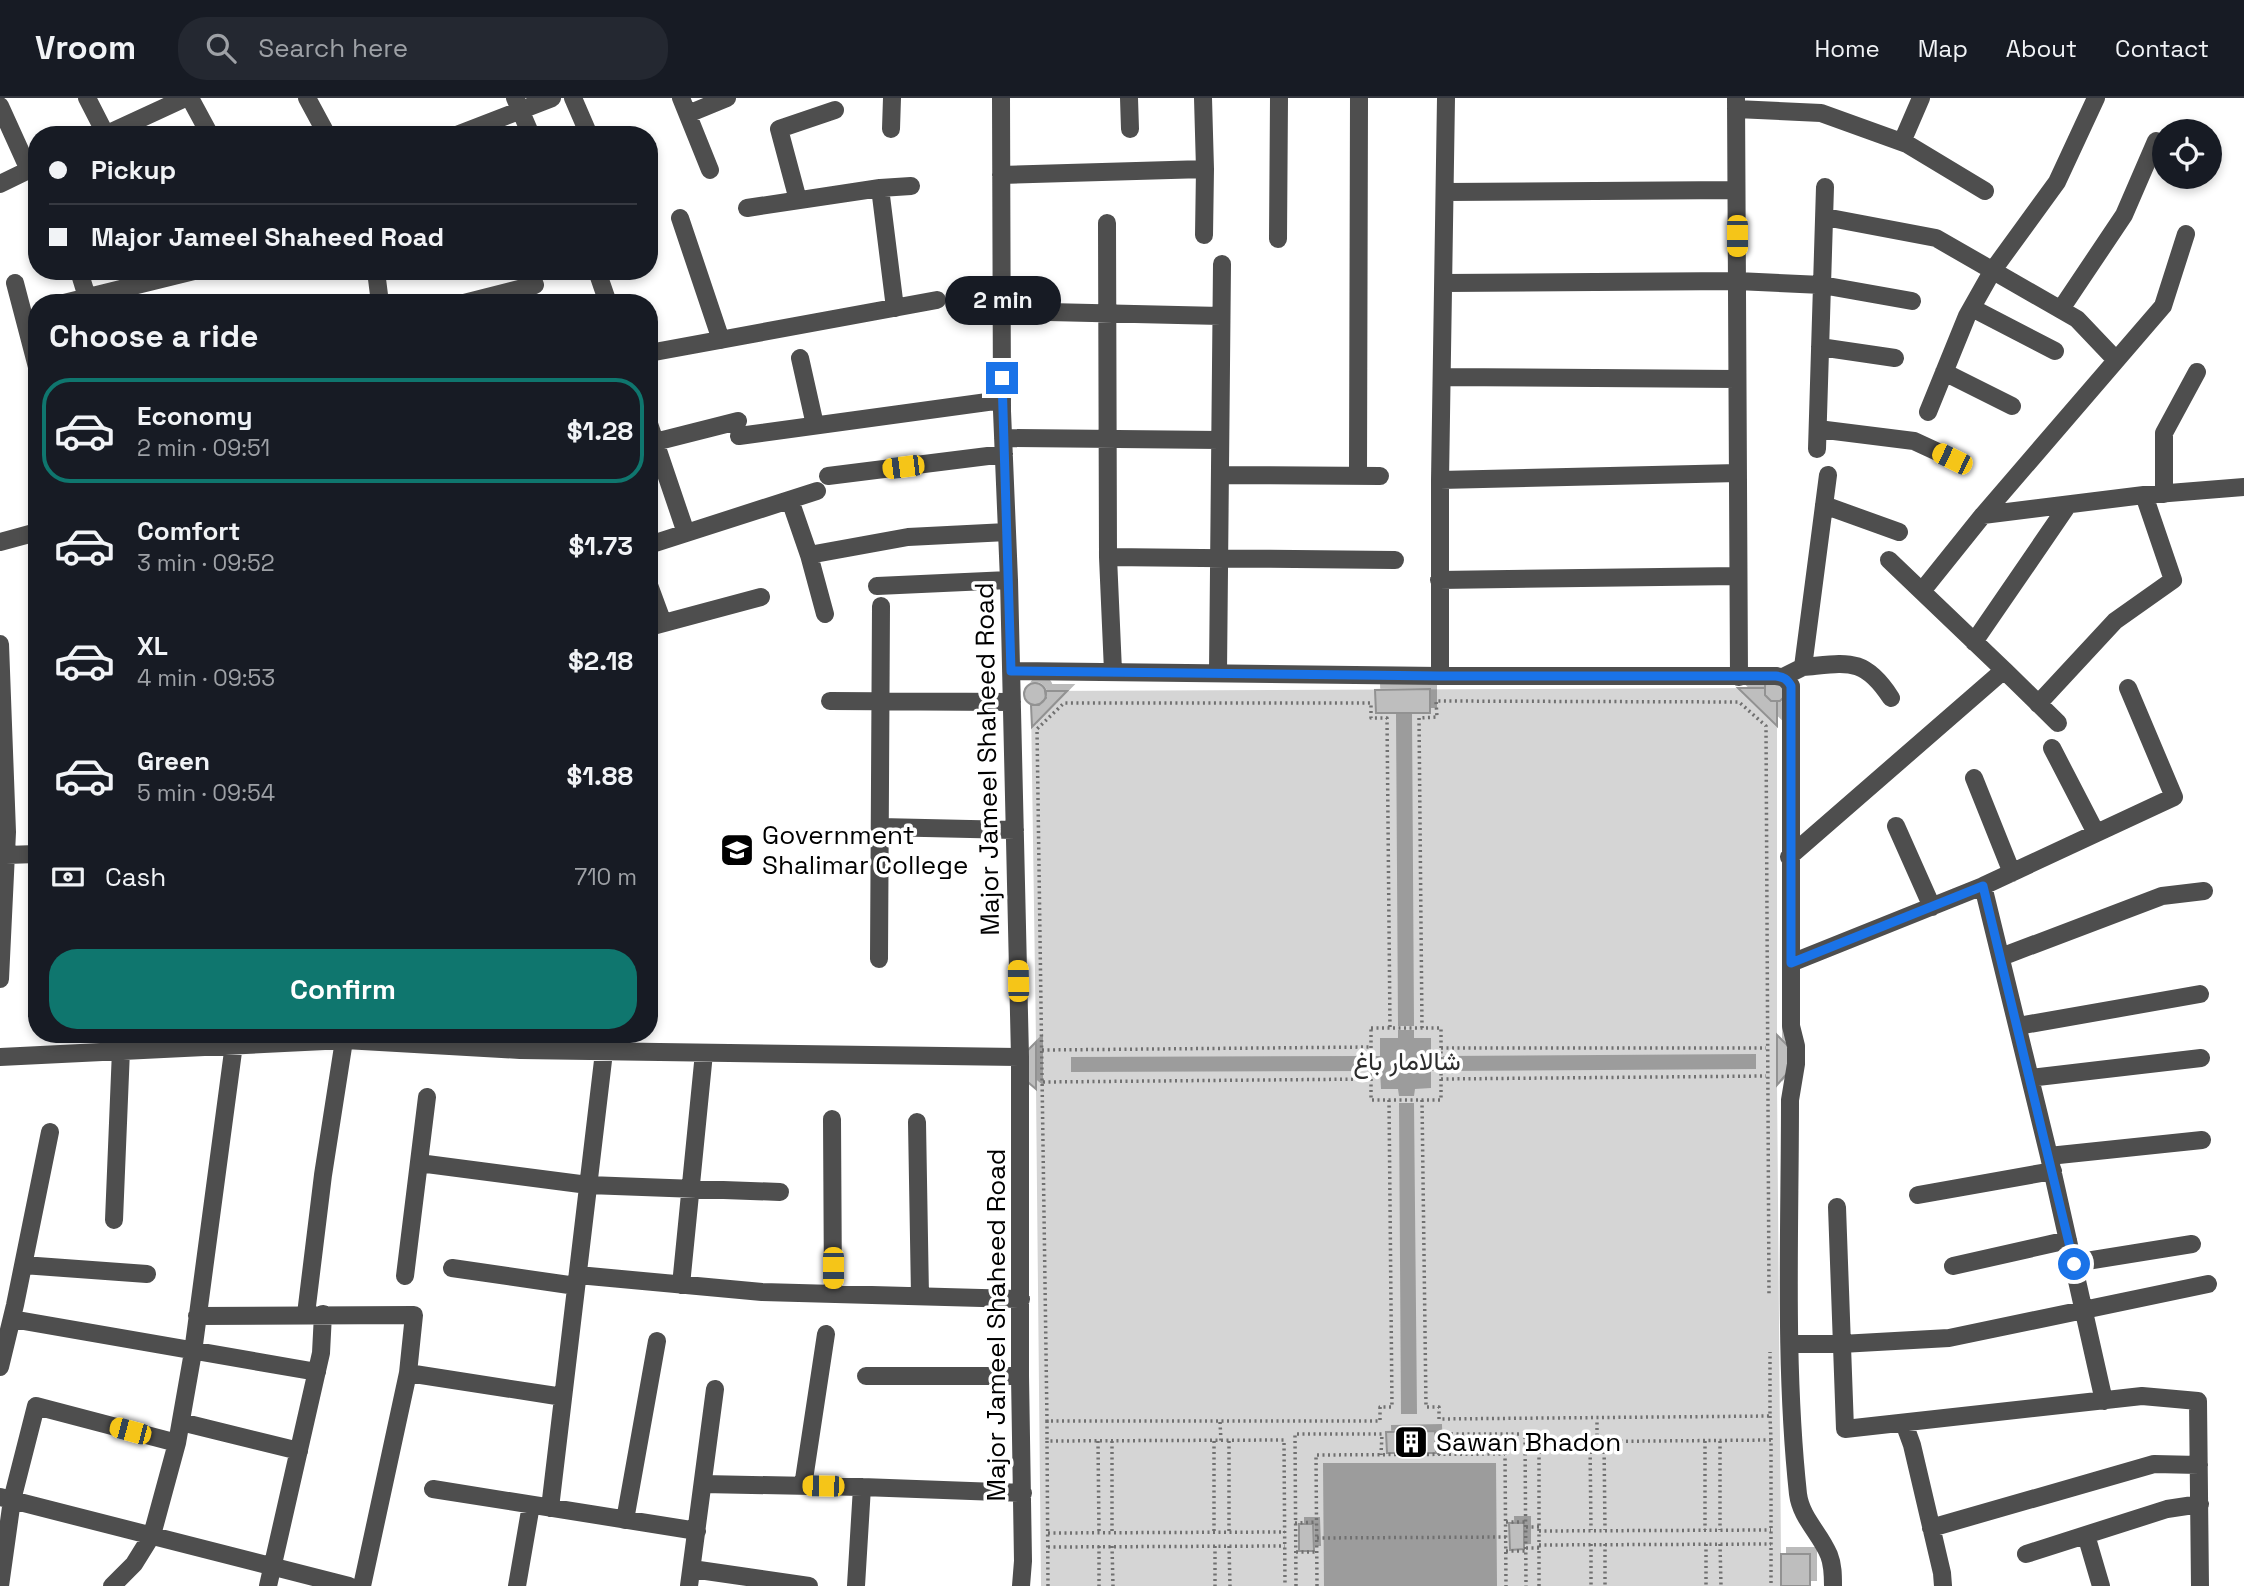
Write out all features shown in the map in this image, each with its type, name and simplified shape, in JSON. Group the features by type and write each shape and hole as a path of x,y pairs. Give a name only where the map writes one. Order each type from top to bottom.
{"street":[{"path":"87,98 106,126"},
{"path":"128,126 188,98 205,126"},
{"path":"306,98 322,126"},
{"path":"474,126 517,104 552,98"},
{"path":"573,98 585,126"},
{"path":"710,170 684,106 727,98"},
{"path":"891,98 891,130"},
{"name":"Major Jameel Shaheed Road","path":"1001,98 1002,400 1020,1057 1020,1376 1023,1493 1021,1586"},
{"path":"1129,98 1130,129"},
{"path":"1203,98 1204,235"},
{"path":"1278,239 1279,98"},
{"path":"1358,476 1359,98"},
{"path":"1440,676 1446,98"},
{"path":"1902,142 1921,98"},
{"path":"1928,412 1972,308 1993,270 2057,182 2096,98"},
{"path":"517,104 527,126"},
{"path":"1739,677 1736,104 1821,113 1902,142 1985,191"},
{"path":"0,106 28,157"},
{"path":"798,200 779,129 835,110"},
{"path":"2061,309 2124,215 2152,150"},
{"path":"1001,175 1205,169"},
{"path":"0,184 28,171"},
{"path":"747,208 880,188 911,186"},
{"path":"1817,449 1825,187"},
{"path":"880,188 895,308"},
{"path":"1445,192 1736,190"},
{"path":"1825,217 1936,238 2077,318 2116,360"},
{"path":"680,218 721,340"},
{"path":"1107,223 1108,557 1113,671"},
{"path":"1922,591 1983,515 2162,306 2186,234"},
{"path":"1218,672 1222,264"},
{"path":"98,294 147,280"},
{"path":"1444,283 1737,281 1822,285 1912,301"},
{"path":"15,283 28,307"},
{"path":"500,294 535,285"},
{"path":"658,351 937,300"},
{"path":"1972,308 2055,351"},
{"path":"1002,311 1221,316"},
{"path":"1820,347 1895,358"},
{"path":"800,358 815,425"},
{"path":"1944,372 2012,406"},
{"path":"2164,494 2164,433 2197,373"},
{"path":"1442,377 1737,379"},
{"path":"658,433 815,425 1002,400"},
{"path":"1818,429 1914,441 1952,459"},
{"path":"828,476 1003,446 1108,439 1220,440"},
{"path":"658,451 686,533"},
{"path":"1440,480 1738,473"},
{"path":"1220,475 1380,476"},
{"path":"1802,667 1828,475"},
{"path":"1983,515 2144,495 2244,487"},
{"path":"658,542 817,491"},
{"path":"2038,704 2115,621 2173,580 2144,495"},
{"path":"790,500 825,614"},
{"path":"1824,505 1899,532"},
{"path":"1974,642 2068,505"},
{"path":"809,555 908,537 1007,532"},
{"path":"0,542 28,534"},
{"path":"1108,557 1395,560"},
{"path":"1889,559 2058,723"},
{"path":"1439,580 1738,576"},
{"path":"877,586 1009,580"},
{"path":"658,624 761,597"},
{"path":"879,960 881,606"},
{"path":"0,644 6,855 0,979"},
{"path":"1011,671 1783,677 1802,667 1847,663 1858,665 1879,679 1891,698"},
{"path":"1789,857 2004,670"},
{"path":"1783,677 1791,686 1791,1026 1796,1046 1790,1100 1790,1344 1793,1439 1799,1498 1803,1512 1830,1556 1833,1586"},
{"path":"1791,963 1983,886 2174,797 2128,688"},
{"path":"830,701 1012,702"},
{"path":"2052,748 2096,834"},
{"path":"1974,778 2012,873"},
{"path":"880,827 1015,830"},
{"path":"1896,827 1932,907"},
{"path":"6,855 28,854"},
{"path":"1983,886 2051,1163 2104,1401"},
{"path":"2001,957 2162,897 2204,891"},
{"path":"2018,1026 2200,995"},
{"path":"0,1057 99,1043 121,1050 171,1043"},
{"path":"224,1043 250,1043"},
{"path":"268,1586 321,1353 314,1314 323,1175 344,1043"},
{"path":"528,1043 604,1052 1020,1057"},
{"path":"113,1586 134,1564 152,1535 177,1443 193,1352 234,1044"},
{"path":"114,1220 121,1050"},
{"path":"550,1508 604,1052"},
{"path":"681,1285 704,1053"},
{"path":"2030,1078 2201,1058"},
{"path":"405,1276 427,1097"},
{"path":"832,1119 833,1293"},
{"path":"917,1122 919,1296"},
{"path":"0,1367 9,1309 23,1265 50,1132"},
{"path":"1918,1195 2051,1163 2202,1140"},
{"path":"419,1163 589,1185 780,1192"},
{"path":"1837,1207 1844,1429 2143,1396 2198,1401 2200,1586"},
{"path":"1954,1266 2068,1240"},
{"path":"2074,1264 2192,1244"},
{"path":"23,1265 147,1274"},
{"path":"452,1268 577,1280 762,1292 1021,1299"},
{"path":"1790,1344 1949,1338 2208,1284"},
{"path":"9,1309 193,1352 317,1372"},
{"path":"197,1315 414,1315 408,1373 362,1586"},
{"path":"803,1486 826,1334"},
{"path":"625,1520 657,1341"},
{"path":"408,1373 563,1397"},
{"path":"866,1376 1020,1376"},
{"path":"715,1389 690,1577 809,1586"},
{"path":"0,1586 6,1499 36,1406 177,1443"},
{"path":"181,1422 299,1451"},
{"path":"1904,1423 1912,1445 1943,1586"},
{"path":"1931,1528 2154,1464 2199,1465"},
{"path":"703,1484 1023,1493"},
{"path":"856,1586 862,1487"},
{"path":"433,1489 697,1531"},
{"path":"6,1499 349,1586"},
{"path":"2026,1554 2166,1509 2200,1504"},
{"path":"517,1586 531,1505"},
{"path":"2086,1535 2101,1586"}],"path":[{"path":"1422,1028 1419,718 1437,718 1436,701 1739,702 1766,726 1769,1307"},
{"path":"1048,1586 1037,729 1064,703 1371,703 1371,718 1387,718 1390,1028"},
{"path":"1371,1028 1390,1028 1441,1028 1441,1100 1371,1100 1371,1028"},
{"path":"1042,1050 1371,1047"},
{"path":"1441,1048 1766,1048"},
{"path":"1441,1079 1766,1076"},
{"path":"1043,1082 1371,1079"},
{"path":"1047,1421 1380,1421 1380,1407 1392,1407 1389,1100"},
{"path":"1422,1100 1426,1407 1439,1407 1439,1419 1770,1416"},
{"path":"1770,1348 1771,1586"},
{"path":"1597,1418 1597,1441"},
{"path":"1220,1421 1221,1441"},
{"path":"1439,1455 1439,1434 1546,1433 1546,1441"},
{"path":"1296,1586 1295,1434 1382,1434 1381,1455"},
{"path":"1525,1434 1526,1586"},
{"path":"1047,1441 1284,1440 1285,1586"},
{"path":"1720,1440 1720,1530"},
{"path":"1539,1586 1539,1441 1771,1440"},
{"path":"1098,1441 1099,1532"},
{"path":"1112,1441 1112,1532"},
{"path":"1214,1441 1214,1532"},
{"path":"1229,1441 1229,1532"},
{"path":"1590,1441 1591,1530"},
{"path":"1604,1441 1605,1530"},
{"path":"1705,1441 1705,1530"},
{"path":"1317,1586 1317,1455 1505,1454 1506,1586"},
{"path":"1048,1532 1285,1530 1295,1525 1317,1522"},
{"path":"1506,1522 1526,1524 1539,1529 1771,1530"},
{"path":"1317,1538 1506,1537"},
{"path":"1506,1551 1539,1546 1591,1544 1771,1544"},
{"path":"1591,1544 1591,1586"},
{"path":"1605,1544 1605,1586"},
{"path":"1706,1544 1706,1586"},
{"path":"1720,1544 1720,1586"},
{"path":"1099,1546 1099,1586"},
{"path":"1112,1546 1113,1586"},
{"path":"1215,1546 1215,1586"},
{"path":"1229,1546 1230,1586"},
{"path":"1048,1547 1285,1547 1317,1552"}],"green space":[{"name":"شالامار باغ","path":"1030,683 1039,683 1046,691 1765,688 1765,685 1786,695 1777,701 1777,1035 1791,1049 1790,1070 1777,1085 1781,1554 1810,1586 1041,1586 1036,1089 1023,1078 1024,1054 1036,1042 1031,705 1024,698 1024,689"}],"shaded area":[{"path":"1396,713 1412,713 1414,1026 1398,1026"},
{"path":"1398,1030 1414,1030 1414,1038 1431,1038 1431,1056 1439,1056 1439,1071 1431,1071 1431,1088 1415,1089 1414,1096 1399,1096 1398,1089 1381,1089 1380,1071 1373,1071 1373,1056 1380,1056 1380,1038 1398,1038"},
{"path":"1756,1054 1756,1069 1443,1071 1443,1056"},
{"path":"1369,1056 1369,1071 1071,1072 1071,1057"},
{"path":"1399,1103 1414,1103 1417,1414 1401,1414"},
{"path":"1323,1463 1496,1463 1497,1586 1324,1586"}],"building":[{"path":"1771,679 1787,685 1786,695 1780,701 1771,701 1765,695 1765,685"},
{"path":"1035,683 1043,686 1046,694 1043,702 1035,705 1027,702 1024,694 1027,686"},
{"path":"1738,688 1765,688 1765,695 1771,701 1777,701 1777,726"},
{"path":"1430,689 1430,713 1376,713 1375,690"},
{"path":"1045,691 1067,691 1032,727 1031,705 1039,705 1046,698"},
{"path":"1777,1035 1791,1049 1790,1070 1777,1085"},
{"path":"1036,1042 1036,1089 1023,1078 1024,1054"},
{"name":"Sawan Bhadon","path":"1435,1431 1436,1453 1387,1453 1386,1432"},
{"path":"1509,1523 1524,1523 1524,1549 1510,1550"},
{"path":"1299,1524 1313,1524 1314,1551 1299,1551"},
{"path":"1781,1554 1810,1554 1810,1586 1781,1586"}],"place":[{"name":"Government Shalimar College","path":"737,850"},
{"name":"Sawan Bhadon","path":"1411,1442"}],"route":[{"path":"1002,378 1011,671 1440,676 1776,676 1788,681 1791,686 1791,963 1983,886 2074,1264"}]}
